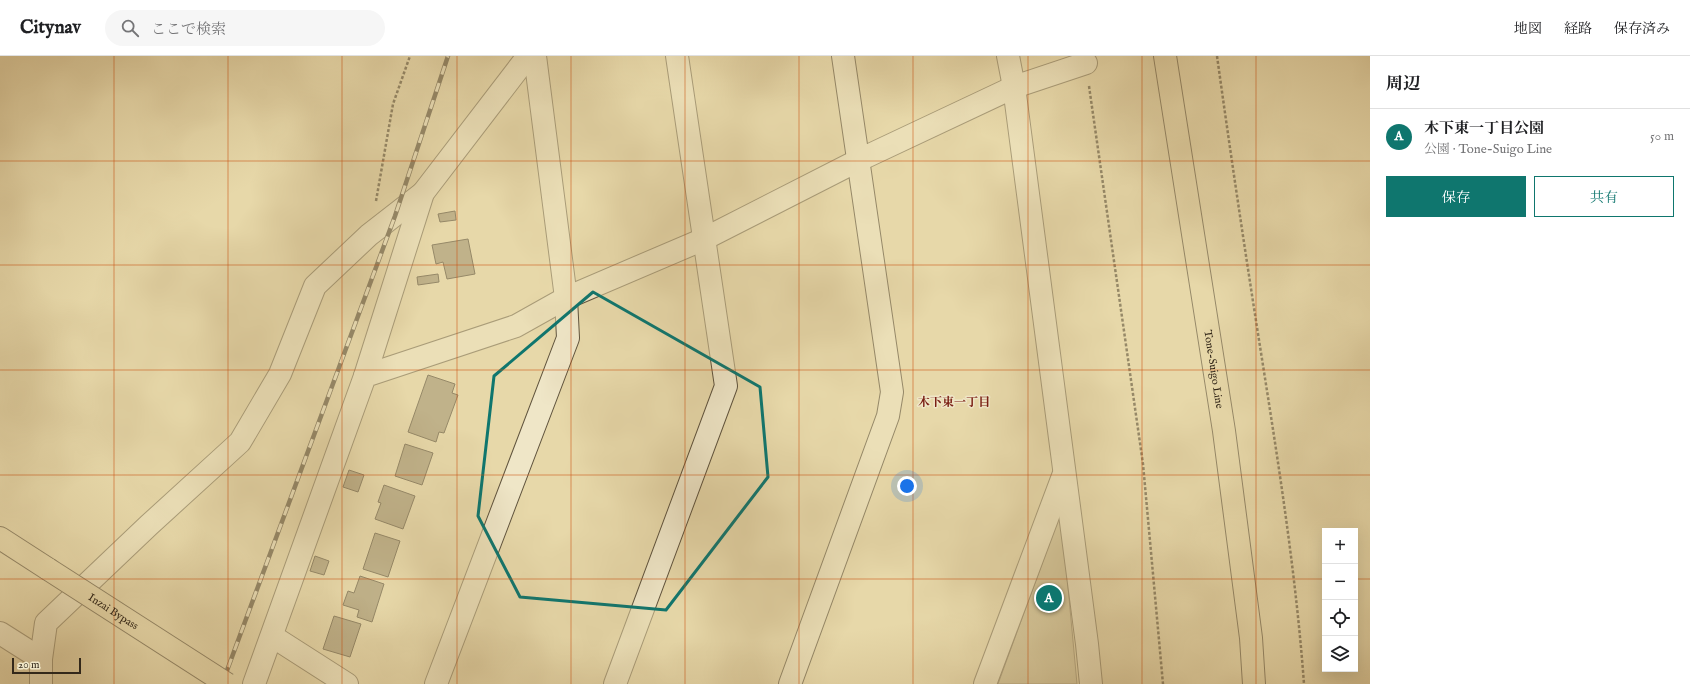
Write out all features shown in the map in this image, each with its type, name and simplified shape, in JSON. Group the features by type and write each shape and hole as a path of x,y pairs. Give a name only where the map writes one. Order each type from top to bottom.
{"main road":[{"name":"Tone-Suigo Line","path":"1164,56 1224,431 1251,638 1254,684"},
{"name":"Inzai Bypass","path":"0,538 227,684"}],"street":[{"path":"41,684 41,659 46,623 149,525 240,442 280,374 315,286 369,235 423,193 528,56"},
{"path":"436,684 568,338 566,298 535,56"},
{"path":"615,684 726,386 677,56"},
{"path":"790,684 888,416 892,392 842,56"},
{"path":"1008,56 1014,86 1091,684"},
{"path":"365,376 516,326 566,298 704,239 857,161 1014,86 1086,63"},
{"path":"254,684 365,376 423,193"},
{"path":"985,684 1065,473"},
{"path":"0,633 41,659"},
{"path":"272,636 347,684"}],"path":[{"path":"369,235 393,104 410,56"},
{"path":"1217,56 1283,494 1299,612 1304,684"},
{"path":"1086,63 1143,464 1163,684"}],"highlighted area":[{"path":"593,292 760,387 768,477 666,610 520,597 478,516 494,376"}],"shaded area":[{"path":"1061,512 1077,684 998,684"}],"building":[{"path":"455,211 456,220 440,222 438,214"},
{"path":"468,239 475,274 447,279 443,262 436,264 432,245"},
{"path":"438,274 439,282 418,285 417,277"},
{"path":"428,375 455,384 452,393 458,395 444,433 439,432 436,442 408,432"},
{"path":"405,444 433,453 422,485 395,476"},
{"path":"349,470 364,475 358,492 343,487"},
{"path":"384,485 415,496 403,529 375,519 381,503 378,502"},
{"path":"375,533 400,541 388,577 363,569"},
{"path":"315,556 329,561 324,575 310,571"},
{"path":"360,576 384,584 372,622 357,617 359,610 343,605 348,591 354,593"},
{"path":"334,616 361,624 350,657 323,649"}],"railway":[{"path":"222,684 395,216 448,56"}],"place":[{"name":"木下東一丁目公園","path":"1049,598"}],"district":[{"name":"木下東一丁目","path":"954,402"}]}
